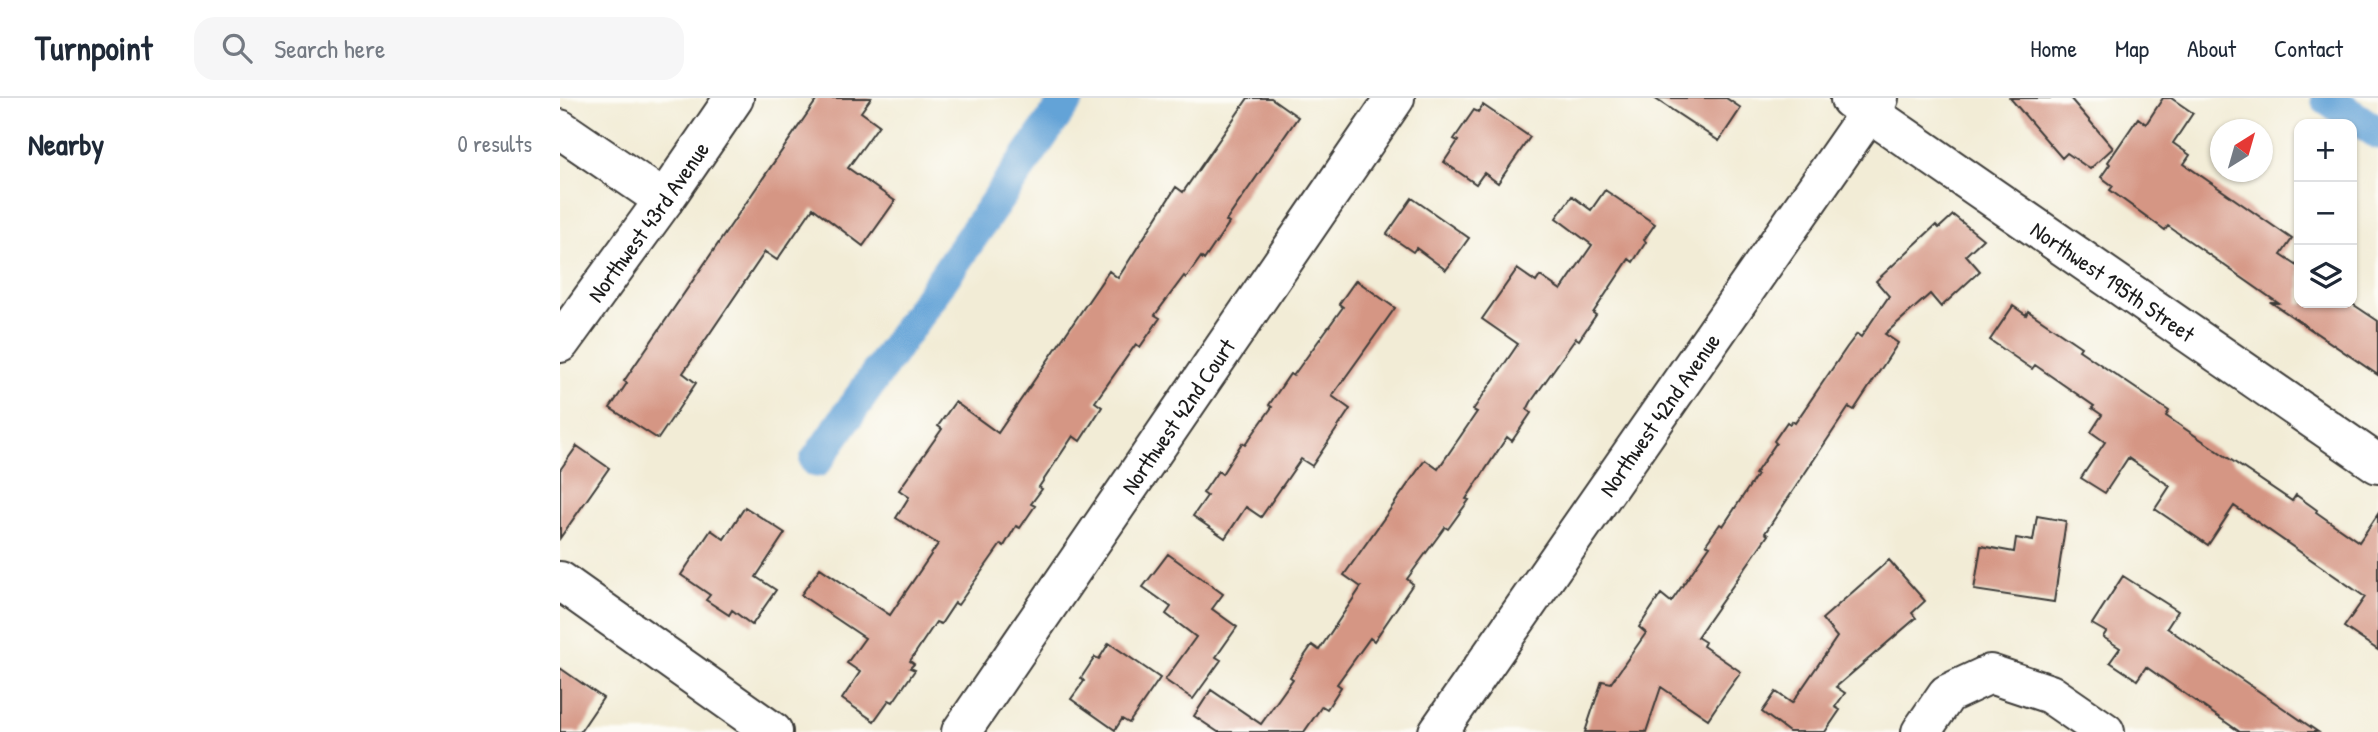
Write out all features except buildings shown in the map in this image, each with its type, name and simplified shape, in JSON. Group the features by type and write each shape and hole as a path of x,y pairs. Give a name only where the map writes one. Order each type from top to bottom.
{"street":[{"name":"Northwest 43rd Avenue","path":"560,343 664,200 733,98"},
{"name":"Northwest 42nd Court","path":"961,732 1395,98"},
{"name":"Northwest 195th Street","path":"1865,103 2378,464"},
{"name":"Northwest 42nd Avenue","path":"1441,731 1865,103"},
{"path":"560,129 664,200"},
{"path":"560,581 773,732"},
{"path":"1921,732 1947,694 1990,674 2050,694 2105,732"}],"waterway":[{"path":"816,461 1068,98"},
{"path":"2327,98 2378,133"}]}
